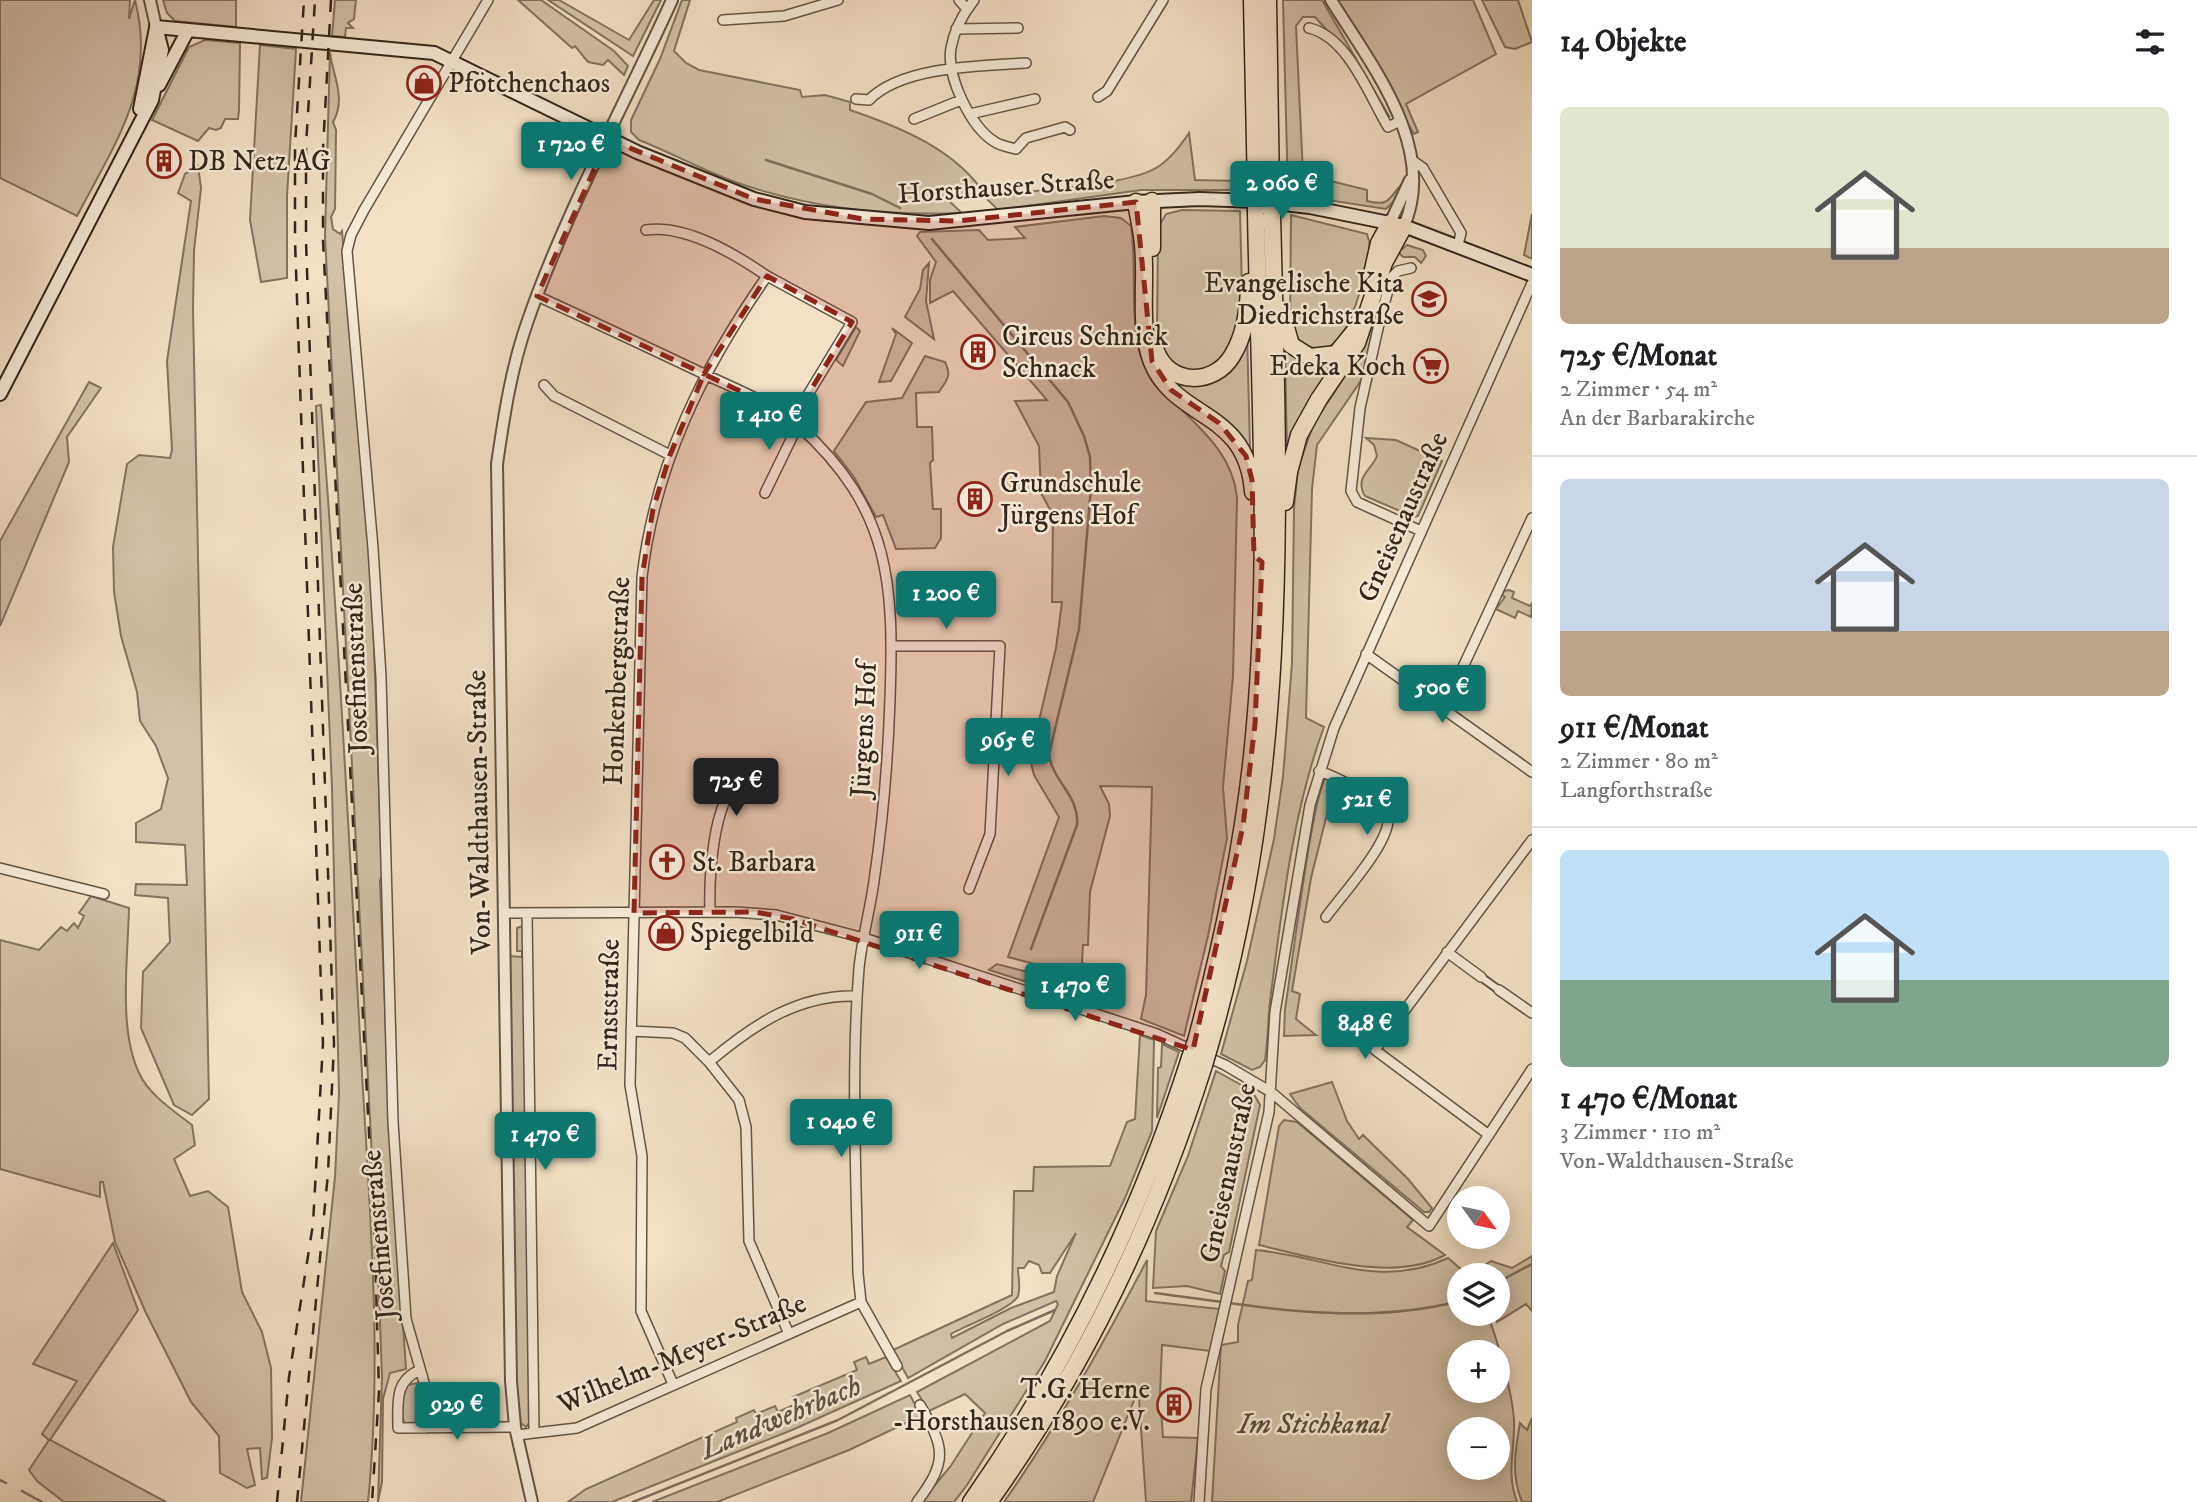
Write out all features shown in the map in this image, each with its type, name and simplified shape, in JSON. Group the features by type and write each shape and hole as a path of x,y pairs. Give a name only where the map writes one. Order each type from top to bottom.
{"highway":[{"path":"1252,0 1263,191"},
{"path":"1202,1045 1244,826 1256,712 1262,562 1261,216 1268,0"},
{"path":"1144,202 1153,343 1163,365 1182,377 1202,378 1214,374 1224,366 1239,343 1249,291 1249,234 1261,216"},
{"path":"1144,202 1147,341 1152,361 1171,390 1219,423 1234,437 1245,456 1252,480 1254,556 1262,562"},
{"path":"1261,216 1280,245 1281,309 1287,337 1296,349 1318,358 1336,354 1351,338 1363,308 1379,243 1397,225"},
{"path":"1277,573 1285,554 1286,496 1299,435 1313,407 1357,344 1397,225"},
{"path":"989,1502 1053,1404 1104,1312 1168,1170 1197,1061 1235,952 1258,833 1271,718 1277,573 1272,232"},
{"path":"971,1502 1038,1400 1092,1302 1197,1061"}],"main road":[{"name":"Horsthauser Straße","path":"156,27 433,53 608,139 754,199 805,212 863,219 958,221 1144,202 1258,201 1310,207 1397,225 1458,245 1532,275"},
{"path":"156,27 162,50 156,89"},
{"path":"140,119 156,27"},
{"path":"0,394 188,30"}],"street":[{"path":"149,0 156,27"},
{"name":"Josefinenstraße","path":"426,1428 425,1386 406,1318 402,1266 392,1109 382,677 347,251 351,235 364,211 488,0"},
{"name":"Von-Waldthausen-Straße","path":"532,1502 516,1431 510,1367 496,484 511,381 537,296 672,0"},
{"path":"723,20 784,16 838,0"},
{"path":"959,0 967,9"},
{"path":"974,0 956,29 950,50 961,100 970,114 994,142 1016,149 1026,138 1065,127 1070,131"},
{"path":"1098,97 1107,91 1163,0"},
{"path":"1331,0 1409,139 1413,161 1412,177 1397,225"},
{"path":"956,29 1018,28"},
{"path":"1309,28 1324,31 1337,44 1388,127 1400,121"},
{"path":"856,99 869,100 877,92 934,70 1026,63"},
{"path":"970,114 1035,99"},
{"path":"914,119 961,100"},
{"path":"1413,161 1423,168 1461,233 1458,245"},
{"path":"646,230 663,228 731,251 768,276 852,321 795,423 765,493"},
{"path":"1411,268 1398,271 1392,277 1382,311 1360,408 1351,491 1357,502 1421,531"},
{"name":"Honkenbergstraße","path":"634,913 642,577 653,509 670,454 704,374 768,276"},
{"name":"Gneisenaustraße","path":"1199,1502 1206,1389 1271,1092 1275,1012 1310,804 1319,771 1334,728 1366,654 1532,283"},
{"name":"Jürgens Hof","path":"537,296 757,399 795,423 842,473 872,524 889,585 891,646 883,810 857,996 854,1072 861,1302"},
{"path":"544,385 550,393 670,454"},
{"path":"1444,708 1532,518"},
{"path":"891,646 1000,646 990,834 969,889"},
{"path":"1366,654 1532,772"},
{"path":"1319,771 1382,805 1387,810 1389,823 1383,840 1325,917"},
{"path":"709,912 709,871 713,841 730,792 740,781"},
{"path":"1489,1135 1375,1049 1532,840"},
{"path":"0,869 104,894"},
{"path":"504,913 709,912 776,915 864,938 1157,1034 1202,1054 1271,1092 1429,1226 1532,1069"},
{"name":"Von-Waldthausen-Straße","path":"527,913 534,1431"},
{"name":"Ernststraße","path":"634,913 630,1097 642,1157 641,1311 673,1384"},
{"path":"1447,952 1532,1013"},
{"path":"709,1062 744,1034 783,1011 832,995 857,996"},
{"path":"631,1031 679,1035 693,1044 733,1092 745,1116 749,1241 789,1334"},
{"path":"861,1302 897,1366"},
{"name":"Wilhelm-Meyer-Straße","path":"516,1431 572,1429 861,1302"},
{"path":"421,1370 411,1374 401,1385 398,1428 516,1431"},
{"path":"917,1502 931,1483 941,1460 937,1435 920,1405"}],"highlighted area":[{"path":"608,139 754,199 863,219 958,221 1136,202 1152,361 1171,390 1219,423 1246,456 1252,480 1254,556 1262,562 1255,724 1243,826 1193,1050 793,919 755,912 634,913 642,577 653,509 670,455 704,374 537,296","holes":["767,276 852,322 792,421 757,399 704,374"]}],"green space":[{"path":"0,0 130,0 129,19 135,0 141,60 136,87 118,138 77,216 0,178"},
{"path":"163,0 236,0 236,27 175,21 167,13"},
{"path":"335,0 356,0 354,19 348,23 353,28 346,28 345,37 332,36"},
{"path":"518,0 541,0 614,51 628,66 624,75 608,60 603,65 588,62 575,46 572,48"},
{"path":"548,0 559,0 629,40 654,0 661,0 633,56"},
{"path":"682,0 690,0 674,51 686,63 699,70 800,90 802,97 825,95 850,102 850,110 888,124 943,153 974,180 986,196 1100,183 1142,174 1166,161 1189,133 1195,180 1239,181 1240,190 1141,190 998,210 985,197 947,199 962,213 934,214 821,204 765,192 738,183 639,140 631,132 631,120 660,59"},
{"path":"1283,0 1322,0 1389,116 1386,116 1336,40 1315,17 1303,17 1296,26 1303,174 1367,190 1367,201 1375,203 1388,200 1402,184 1395,200 1386,209 1288,194"},
{"path":"1337,0 1473,0 1496,54 1406,104 1418,132 1414,134"},
{"path":"1482,0 1518,0 1532,42 1515,49 1505,47"},
{"path":"205,40 240,43 239,110 238,119 225,119 221,128 209,128 198,141 152,120 189,47"},
{"path":"260,45 296,49 287,196 287,278 261,282 250,220"},
{"path":"330,52 339,95 333,122 336,130 335,209 331,217 333,229 340,234 342,231 371,563 390,1134 406,1369 390,1373 383,1399 382,1482 378,1502 382,1377 379,1295 325,236"},
{"path":"198,166 201,188 194,251 193,309 209,1099 192,1115 174,1105 141,1028 143,972 170,942 168,898 135,895 136,884 187,885 185,845 136,842 136,823 161,809 168,778 156,746 140,721 137,692 121,636 114,592 113,547 127,464 139,455 170,458 172,450 167,361 191,201 178,193 185,174"},
{"path":"1182,210 1240,211 1242,290 1235,336 1221,361 1199,372 1175,367 1159,344 1157,334 1158,228 1166,214"},
{"path":"1532,214 1532,259 1524,255"},
{"path":"1291,215 1367,234 1369,241 1368,261 1357,302 1345,330 1328,347 1317,349 1304,344 1290,331"},
{"path":"1104,216 1121,218 1131,226 1135,319 1140,354 1146,370 1157,387 1201,428 1218,449 1235,483 1237,497 1233,676 1223,787 1227,838 1208,936 1184,1036 1141,1019 1146,995 1152,787 1100,786 1109,804 1110,816 1090,892 1088,945 1083,945 1082,962 1086,966 1069,977 1059,992 989,970 997,964 1039,975 1042,966 1008,957 1059,817 1034,775 1030,759 1056,648 1062,602 1052,602 1053,515 1041,493 1039,446 1015,401 1047,400 953,291 930,303 930,280 936,262 917,236 920,232 979,230 988,240 1025,238 1015,227"},
{"path":"1407,245 1423,250 1426,256 1421,263 1415,257 1403,257 1398,252"},
{"path":"929,263 926,301 934,339 905,317 920,289 923,270"},
{"path":"1380,297 1362,379 1317,445 1312,489 1306,718 1324,727 1304,793 1289,862 1270,1001 1265,1060 1260,1067 1252,1070 1221,1054 1247,961 1274,839 1283,777 1292,663 1294,509 1298,468 1314,423 1363,349"},
{"path":"856,327 860,331 843,366 836,360"},
{"path":"892,328 912,343 891,381 879,382 896,334"},
{"path":"1247,332 1250,448 1246,449 1191,401 1161,367 1203,381"},
{"path":"1285,347 1342,354 1287,454"},
{"path":"925,356 945,362 948,371 948,378 939,392 916,393 917,427 932,427 933,460 930,463 933,509 941,509 941,538 935,548 896,549 883,515 876,517 854,477 834,451 866,402 902,398"},
{"path":"89,382 101,388 67,437 69,462 0,626 0,541"},
{"path":"321,405 343,730 371,1222 374,1391 368,1502 301,1502 335,1177 339,1094 332,788 316,406"},
{"path":"1366,438 1396,440 1442,461 1418,516 1414,517 1365,496 1362,479 1377,456 1374,445"},
{"path":"1504,591 1514,592 1512,598 1530,606 1532,603 1531,617 1518,611 1515,618 1496,609 1505,597 1502,595"},
{"path":"1326,778 1332,781 1327,791 1332,794 1311,878 1292,991 1300,994 1296,1019 1316,1035 1284,1036 1285,1009 1308,849 1320,791"},
{"path":"91,896 129,908 126,1014 132,1055 143,1081 149,1088 162,1102 192,1125 195,1145 174,1159 190,1196 208,1191 228,1207 242,1292 262,1332 271,1368 272,1438 267,1478 262,1479 260,1448 247,1449 255,1485 247,1488 220,1473 219,1436 191,1402 146,1313 115,1242 103,1182 100,1182 100,1197 0,1169 0,940 39,950 61,927 67,931 74,923 78,928 84,916 79,913"},
{"path":"523,926 531,1421 526,1427 521,1423 516,1388 509,956 522,957 522,951 517,951 517,928"},
{"path":"1140,1035 1154,1040 1152,1131 1125,1198 1045,1361 967,1485 954,1502 921,1502 950,1467 985,1413 965,1394 929,1411 917,1392 1050,1321 1058,1304 1056,1301 1003,1324 908,1378 893,1350 1012,1295 1014,1191 1033,1191 1034,1167 1110,1166 1127,1122 1135,1119","holes":["1076,1233 1057,1276 1054,1292 1011,1308 952,1338 951,1334 1014,1301 1019,1289 1018,1268 1024,1268 1029,1261 1039,1265 1042,1273 1050,1273"]},
{"path":"1162,1044 1179,1052 1157,1118 1158,1068 1161,1067"},
{"path":"1216,1071 1252,1091 1260,1105 1229,1252 1224,1255 1221,1266 1225,1271 1220,1294 1187,1286 1153,1288 1156,1231 1188,1156"},
{"path":"1332,1082 1347,1121 1359,1139 1363,1135 1408,1179 1432,1208 1429,1212 1424,1212 1300,1108 1290,1094"},
{"path":"1284,1120 1297,1122 1413,1220 1407,1227 1445,1255 1425,1263 1378,1268 1328,1261 1259,1245 1279,1126"},
{"path":"113,1243 138,1310 50,1440 166,1502 64,1502 37,1481 29,1470 49,1440 42,1434 77,1381 33,1364"},
{"name":"Im Stichkanal","path":"1256,1250 1376,1271 1423,1267 1448,1258 1454,1263 1447,1263 1447,1326 1491,1326 1496,1340 1447,1340 1447,1403 1510,1403 1510,1393 1514,1421 1512,1481 1517,1502 1212,1502 1221,1345 1238,1342 1238,1325 1248,1281 1252,1280"},
{"path":"1532,1256 1532,1311 1526,1304 1510,1314 1510,1267"},
{"path":"1147,1260 1146,1301 1220,1309 1210,1351 1162,1345 1160,1394 1163,1437 1198,1438 1191,1502 1146,1502 1139,1399 1135,1398 1093,1502 1004,1502 1079,1384"},
{"path":"866,1357 869,1364 886,1357 901,1381 792,1430 612,1502 568,1502 586,1489 737,1422 736,1418 754,1410 756,1414 775,1406 778,1412 796,1404 793,1397 857,1370 854,1362"},
{"path":"417,1383 421,1389 421,1417 413,1424 405,1424 401,1410 403,1394 408,1385"},
{"path":"910,1395 921,1416 849,1450 717,1502 652,1502 828,1433"},
{"path":"1532,1418 1532,1502 1522,1502 1515,1473 1517,1443 1520,1423 1527,1430"}],"waterway":[{"path":"766,160 872,194 900,208"},
{"path":"932,239 1068,402 1084,436 1090,457 1091,487 1079,629 1049,754 1051,764 1074,805 1077,825 1031,949"},
{"name":"Landwehrbach","path":"1510,1276 1532,1264"},
{"name":"Landwehrbach","path":"1155,1293 1308,1312 1384,1313 1447,1304"},
{"name":"Landwehrbach","path":"633,1502 838,1420 1007,1331 1055,1310"},
{"path":"0,1480 6,1483"},
{"path":"22,1491 42,1502"}],"railway":[{"path":"277,1502 289,1377 313,1224 323,1043 295,241 295,145 304,0"},
{"path":"297,1502 328,1173 334,1044 306,241 306,146 315,0"},
{"path":"331,0 323,149 323,240 375,1250 379,1391 372,1502"}],"place":[{"name":"Pfötchenchaos","path":"424,83"},
{"name":"DB Netz AG","path":"164,161"},
{"name":"Evangelische Kita Diedrichstraße","path":"1429,299"},
{"name":"Circus Schnick Schnack","path":"978,352"},
{"name":"Edeka Koch","path":"1431,366"},
{"name":"Grundschule Jürgens Hof","path":"975,499"},
{"name":"St. Barbara","path":"667,862"},
{"name":"Spiegelbild","path":"666,933"},
{"name":"T.G. Herne -Horsthausen 1890 e.V.","path":"1174,1405"}]}
